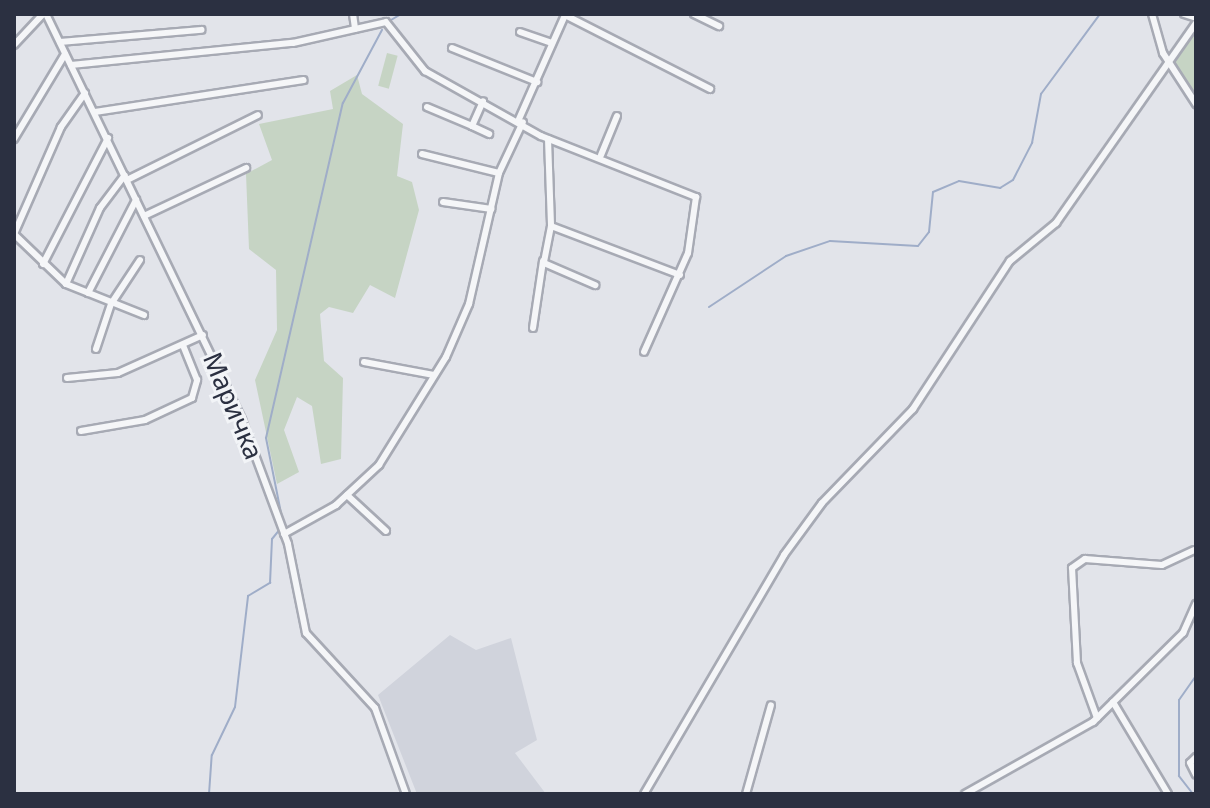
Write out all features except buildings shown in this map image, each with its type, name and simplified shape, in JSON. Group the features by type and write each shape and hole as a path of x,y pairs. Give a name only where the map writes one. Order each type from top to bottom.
{"street":[{"name":"Маричка","path":"44,14 203,335 284,532 306,633 375,708 406,794"},
{"path":"14,45 44,14"},
{"path":"353,14 355,29"},
{"path":"284,532 347,495 379,465 434,375 467,312 499,173 565,14 710,89"},
{"path":"694,14 719,26"},
{"path":"1152,14 1169,63 1196,104"},
{"path":"644,794 780,560 822,503 899,428 1010,261 1056,223 1196,20 1184,14"},
{"path":"71,65 293,43 386,22 419,67 521,121 548,139 601,155 695,196 680,275 644,352"},
{"path":"60,42 201,30"},
{"path":"520,32 552,43"},
{"path":"452,48 537,82"},
{"path":"14,139 65,54"},
{"path":"95,112 304,80"},
{"path":"85,93 61,127 14,234 66,284 144,315"},
{"path":"472,126 483,101"},
{"path":"427,107 489,134"},
{"path":"66,284 100,208 126,177 258,115"},
{"path":"601,155 617,116"},
{"path":"43,264 108,138"},
{"path":"533,328 551,226 548,139"},
{"path":"422,154 499,173"},
{"path":"144,216 246,168"},
{"path":"88,293 136,200"},
{"path":"443,202 491,209"},
{"path":"551,226 680,275"},
{"path":"96,349 112,302 140,260"},
{"path":"543,261 595,285"},
{"path":"67,378 118,373 203,335"},
{"path":"81,431 135,423 192,398 197,380 183,346"},
{"path":"364,362 434,375"},
{"path":"347,495 386,531"},
{"path":"1097,718 1077,663 1072,568 1085,559 1162,565 1194,550"},
{"path":"965,794 1097,718 1183,633 1196,604"},
{"path":"1113,702 1116,714 1168,794"},
{"path":"746,794 771,705"},
{"path":"1106,710 1116,714"},
{"path":"1196,757 1190,763 1196,775"}],"shaded area":[{"path":"450,635 476,650 511,638 537,740 515,753 546,794 417,794 378,695"}],"green space":[{"path":"1196,28 1196,97 1173,64"},
{"path":"387,53 398,56 389,89 378,86"},
{"path":"357,75 362,94 403,124 397,176 412,182 419,210 395,298 370,285 353,313 329,307 320,314 324,361 343,378 341,459 321,464 312,406 297,397 284,430 299,472 277,484 255,380 277,330 276,270 249,249 246,174 272,160 259,124 333,109 330,91"}],"waterway":[{"path":"391,20 401,14"},
{"path":"709,307 786,256 830,241 918,246 929,232 933,192 959,181 1000,188 1013,180 1032,143 1041,94 1100,14"},
{"path":"283,523 266,438 343,103 382,30"},
{"path":"209,794 212,755 235,707 248,596 270,583 272,539 280,529"},
{"path":"1193,794 1179,776 1179,700 1196,676"}]}
